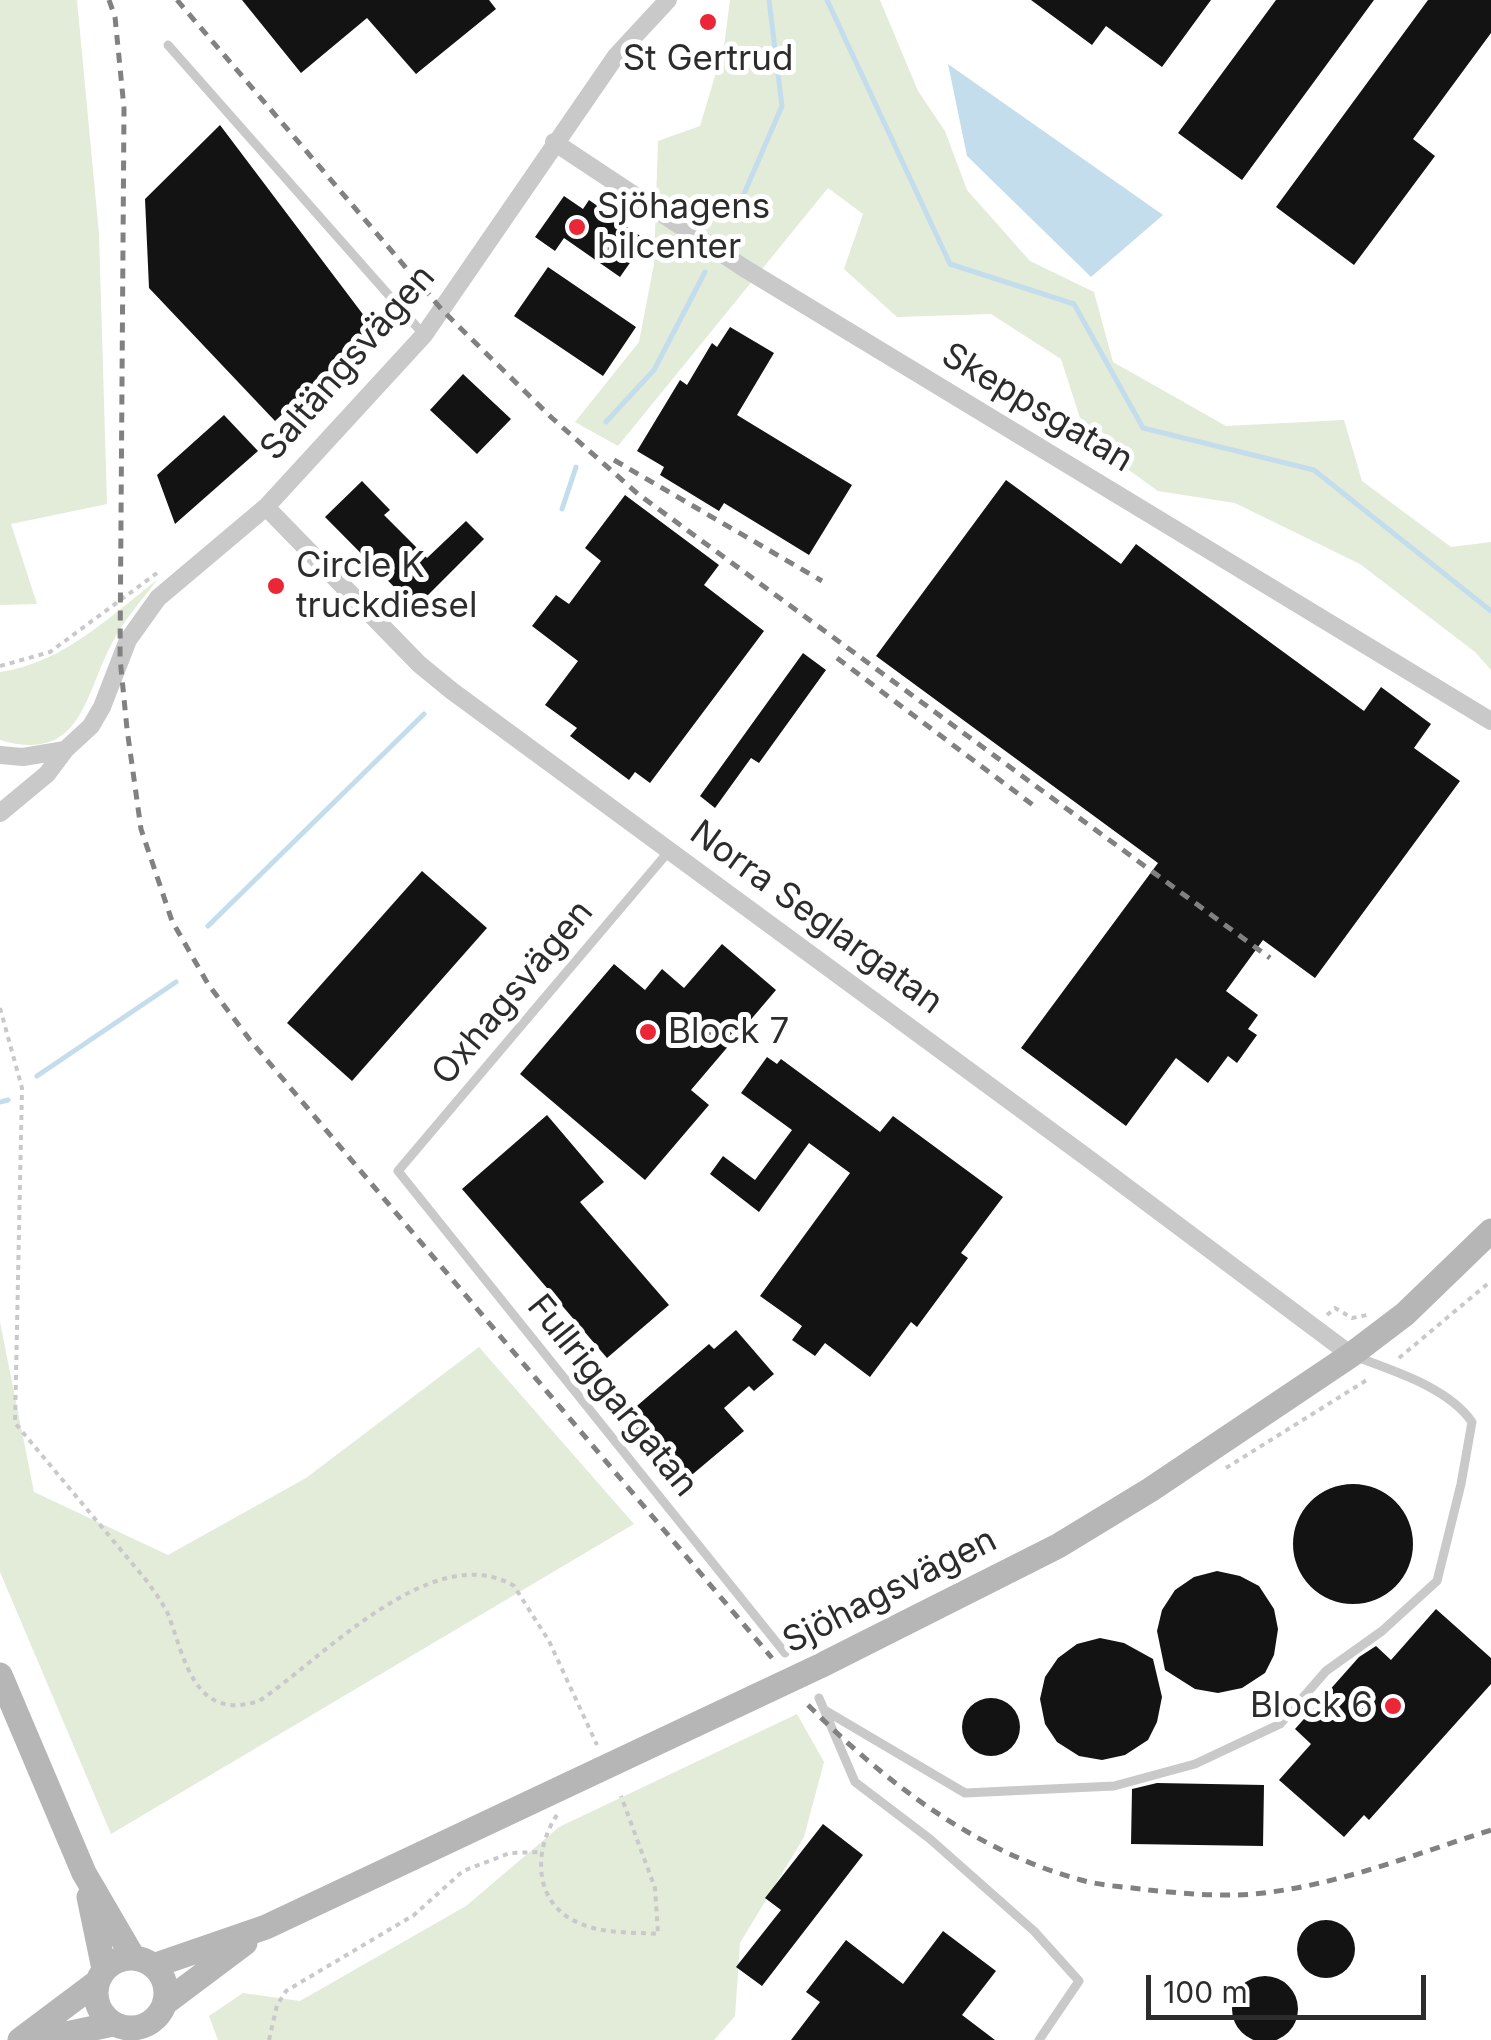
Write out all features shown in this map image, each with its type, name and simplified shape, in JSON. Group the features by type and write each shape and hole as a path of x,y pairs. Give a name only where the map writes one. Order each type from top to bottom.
{"main road":[{"name":"Sjöhagsvägen","path":"143,1962 266,1926 820,1666 1058,1546 1150,1490 1351,1355 1404,1314 1491,1232"},
{"path":"0,1675 84,1872 143,1962"},
{"path":"84,1872 100,1976 96,1999 102,2014 126,2031"},
{"name":"Sjöhagsvägen","path":"163,2020 266,1926"},
{"path":"20,2040 117,1960 143,1962 160,1972 166,1987 163,2020 126,2031 38,2040"}],"street":[{"name":"Saltängsvägen","path":"0,813 47,774 91,726 120,658 158,598 266,506 424,335 616,56 668,0"},
{"name":"Skeppsgatan","path":"554,142 744,268 1491,721"},
{"name":"Norra Seglargatan","path":"266,506 420,664 1351,1355"},
{"path":"0,755 24,757 65,750"}],"lane":[{"path":"168,45 424,335"},
{"name":"Oxhagsvägen","path":"398,1171 670,851"},
{"name":"Fullriggargatan","path":"398,1171 786,1654"},
{"path":"826,1712 964,1793 1114,1786 1195,1764 1280,1724 1326,1670 1382,1631 1437,1581 1461,1484 1472,1422 1460,1404 1351,1355"},
{"path":"819,1698 855,1782 930,1839 1034,1931 1079,1981 1040,2040"}],"path":[{"path":"0,666 34,658 60,646 176,561 192,566"},
{"path":"0,1008 22,1088 15,1423 164,1606 190,1676 199,1689 220,1703 247,1705 259,1701 379,1609 446,1580 476,1575 514,1586 549,1642 597,1745"},
{"path":"1386,1368 1491,1281"},
{"path":"558,1814 545,1832 540,1852 546,1892 570,1918 608,1931 658,1934 654,1888 621,1796"},
{"path":"269,2040 277,2004 286,1990 414,1915 463,1871 510,1853 540,1852"}],"green space":[{"path":"0,0 77,0 99,234 107,504 11,524 37,604 0,605"},
{"path":"730,0 880,0 918,91 945,131 967,190 1030,261 1094,292 1113,362 1226,426 1344,420 1362,481 1451,547 1491,542 1491,670 1475,652 1360,564 1235,503 1158,491 1087,440 1061,359 991,314 897,317 844,269 863,214 828,188 618,446 575,422 639,342 654,264 658,141 700,126 724,46"},
{"path":"157,580 120,629 88,699 66,732 49,742 28,745 0,740 0,672 65,649"},
{"path":"0,1322 34,1492 168,1555 306,1478 479,1347 634,1524 111,1834 0,1572"},
{"path":"797,1714 824,1762 804,1837 740,1943 735,2016 714,2040 218,2040 209,2016 243,1993 300,2001 466,1906 559,1827"}],"water":[{"path":"948,64 1163,215 1091,277 967,156"}],"building":[{"path":"242,0 489,0 496,9 416,74 367,18 301,73"},
{"path":"1031,0 1211,0 1162,67 1106,26 1092,45"},
{"path":"1276,0 1374,0 1242,180 1178,133"},
{"path":"1428,0 1491,0 1491,33 1413,139 1435,156 1354,265 1276,207"},
{"path":"220,125 374,329 275,421 149,288 145,199"},
{"path":"564,196 583,209 589,200 646,240 620,277 564,238 555,251 535,237"},
{"path":"548,267 636,327 603,376 514,316"},
{"path":"730,327 774,353 737,415 852,485 809,555 724,503 719,511 660,475 664,467 637,451 680,380 687,385 712,343 717,347"},
{"path":"463,374 511,419 477,454 430,410"},
{"path":"224,415 258,451 175,524 157,475"},
{"path":"1006,480 1121,564 1136,544 1364,711 1381,687 1431,724 1414,748 1460,781 1315,978 1263,940 1226,991 1258,1015 1248,1029 1257,1035 1237,1063 1228,1056 1208,1083 1176,1058 1126,1126 1021,1048 1158,863 876,656"},
{"path":"362,481 390,510 384,515 427,558 466,521 484,539 415,608 325,517"},
{"path":"625,495 719,565 704,585 764,631 650,783 635,772 629,780 570,736 577,728 545,705 578,661 532,626 556,595 569,604 601,561 585,548"},
{"path":"803,653 826,670 759,763 751,758 715,808 700,796"},
{"path":"422,871 487,928 352,1081 287,1023"},
{"name":"Block 7","path":"722,944 776,990 691,1090 709,1105 645,1180 520,1074 614,964 645,990 662,969 684,988"},
{"path":"767,1057 777,1064 781,1059 880,1132 893,1116 1003,1197 961,1253 968,1258 917,1327 911,1322 870,1377 825,1343 815,1356 792,1340 802,1326 760,1296 850,1173 809,1143 759,1212 710,1174 723,1156 755,1180 792,1130 741,1093"},
{"path":"547,1115 604,1182 580,1202 669,1305 607,1358 462,1189"},
{"path":"736,1330 774,1374 754,1391 749,1386 724,1408 744,1431 681,1484 624,1417 709,1344 714,1349"},
{"path":"1353,1484 1376,1489 1395,1502 1408,1521 1413,1544 1408,1567 1395,1586 1376,1599 1353,1604 1330,1599 1311,1586 1298,1567 1293,1544 1298,1521 1311,1502 1330,1489"},
{"path":"1217,1571 1240,1576 1259,1586 1274,1609 1278,1629 1274,1655 1265,1673 1242,1688 1218,1693 1195,1689 1165,1670 1157,1631 1162,1610 1175,1590 1194,1577"},
{"name":"Block 6","path":"1436,1609 1491,1658 1491,1684 1369,1820 1364,1815 1344,1837 1279,1780 1311,1744 1295,1729 1359,1657 1376,1646 1391,1660"},
{"path":"1100,1638 1124,1643 1153,1659 1162,1697 1148,1740 1125,1755 1102,1760 1079,1756 1057,1742 1045,1724 1040,1699 1045,1677 1058,1658 1077,1644"},
{"path":"991,1698 1012,1706 1020,1727 1012,1748 991,1756 970,1748 962,1727 970,1706"},
{"path":"1157,1783 1264,1785 1263,1846 1131,1844 1132,1789"},
{"path":"823,1824 863,1855 762,1986 736,1967 781,1910 765,1898"},
{"path":"1326,1920 1347,1928 1355,1949 1347,1970 1326,1978 1305,1970 1297,1949 1305,1928"},
{"path":"943,1931 996,1971 962,2015 995,2040 791,2040 820,2002 806,1992 846,1940 903,1984"},
{"path":"1265,1976 1289,1985 1298,2009 1289,2033 1265,2042 1241,2033 1232,2009 1241,1985"}],"waterway":[{"path":"740,203 782,106 769,0"},
{"path":"827,0 950,264 1074,304 1143,428 1314,470 1491,611"},
{"path":"606,422 654,370 705,272"},
{"path":"562,509 576,467"},
{"path":"208,926 424,714"},
{"path":"37,1076 176,982"},
{"path":"0,1102 8,1100"}],"railway":[{"path":"109,0 115,17 124,108 120,658 141,829 172,921 208,984 250,1040 772,1658"},
{"path":"177,0 443,311 552,418 638,494 1270,958"},
{"path":"614,460 822,581"},
{"path":"837,658 1037,808"},
{"path":"808,1705 900,1787 968,1832 1042,1867 1097,1884 1210,1895 1271,1892 1355,1874 1491,1830"}],"place":[{"name":"St Gertrud","path":"708,22"},
{"name":"Sjöhagens bilcenter","path":"577,227"},
{"name":"Circle K truckdiesel","path":"276,586"},
{"name":"Block 7","path":"648,1032"},
{"name":"Block 6","path":"1393,1706"}]}
